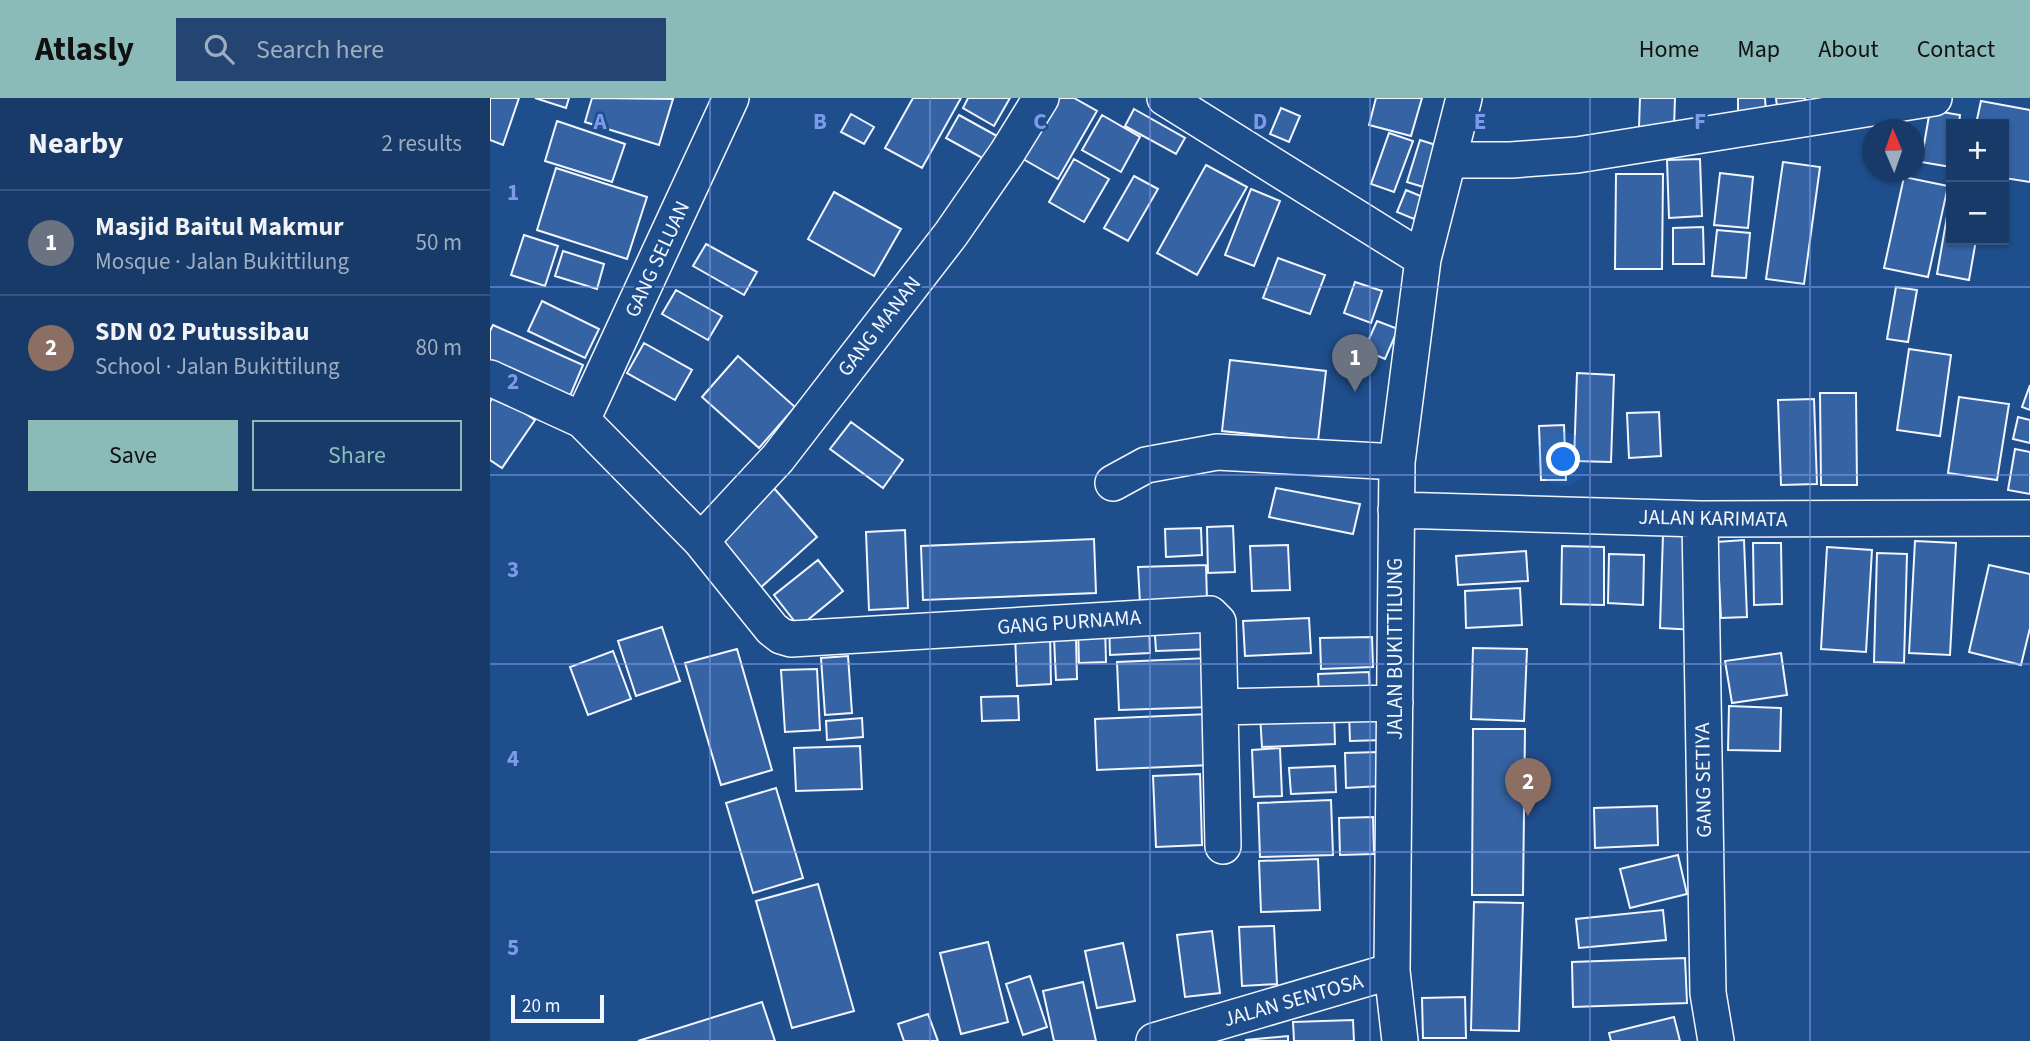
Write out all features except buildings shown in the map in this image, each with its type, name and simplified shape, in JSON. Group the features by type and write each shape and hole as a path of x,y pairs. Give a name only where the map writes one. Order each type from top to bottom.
{"street":[{"name":"GANG SELUAN","path":"582,420 732,98"},
{"name":"GANG MANAN","path":"701,541 778,458 951,234 1041,98"},
{"path":"1165,98 1423,259"},
{"name":"JALAN BUKITTILUNG","path":"1400,1041 1392,971 1396,462 1423,259 1464,98"},
{"path":"1448,160 1511,160 1577,155 1934,98"},
{"path":"490,377 582,420"},
{"name":"GANG PURNAMA","path":"582,420 701,541 772,629 781,636 791,639 1210,614 1218,622 1223,846"},
{"path":"1113,483 1146,465 1217,452 1396,462"},
{"name":"JALAN KARIMATA","path":"1396,510 1700,519 2030,519"},
{"name":"GANG SETIYA","path":"1700,519 1708,993 1716,1041"},
{"path":"1220,708 1395,703"},
{"name":"JALAN SENTOSA","path":"1154,1041 1392,971"}],"place":[{"name":"Masjid Baitul Makmur","path":"1355,392"},
{"name":"SDN 02 Putussibau","path":"1528,816"}]}
